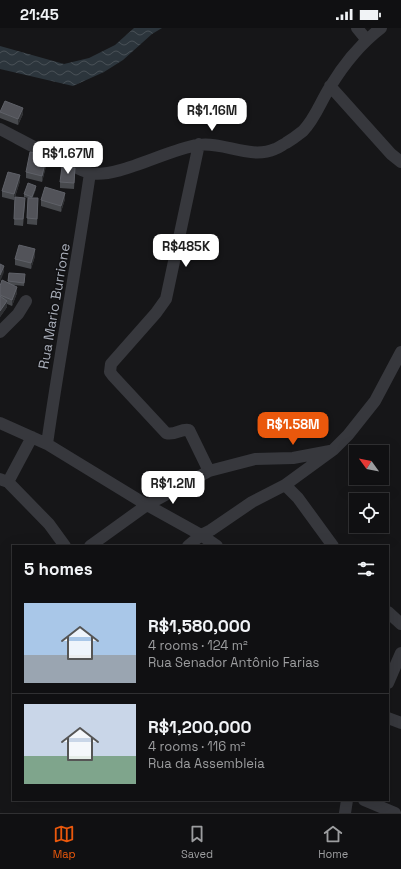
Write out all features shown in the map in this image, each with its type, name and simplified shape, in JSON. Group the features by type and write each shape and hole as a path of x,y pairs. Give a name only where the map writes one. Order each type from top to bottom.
{"street":[{"path":"357,28 366,39"},
{"path":"0,129 61,161 90,173 121,169 199,144 211,144 262,153 275,150 303,130 314,115 330,86 351,57 366,39 382,28"},
{"path":"330,86 401,162"},
{"path":"199,144 166,299 156,313 111,364 110,369 113,376 166,433 172,434 184,429 189,430 208,471"},
{"name":"Rua Mario Burrione","path":"47,444 90,173"},
{"path":"0,332 18,314 26,301"},
{"path":"189,545 201,535 211,530 252,502 285,485 333,450 348,435 374,401 401,352"},
{"path":"0,423 47,444 216,545"},
{"path":"32,437 4,480 49,524 64,545"},
{"path":"91,545 147,505 208,471 256,459 293,458 333,450"},
{"path":"285,485 298,498 332,545"},
{"path":"389,613 401,624"},
{"path":"389,681 401,653"},
{"path":"389,718 401,722"},
{"path":"345,813 347,801"},
{"path":"366,801 396,813"}],"water":[{"path":"134,28 162,28 152,34 123,60 104,72 73,86 0,69 0,46 64,64 89,58 115,45"}],"building":[{"path":"5,101 23,108 18,119 0,112"},
{"path":"30,152 47,155 42,176 26,172"},
{"path":"62,167 75,168 74,183 60,182"},
{"path":"8,172 20,175 14,194 2,191"},
{"path":"28,183 36,186 32,197 24,194"},
{"path":"45,187 65,193 61,206 41,200"},
{"path":"15,197 25,198 23,219 14,219"},
{"path":"28,198 38,198 37,219 27,218"},
{"path":"19,245 35,249 31,263 15,259"},
{"path":"0,264 4,266 0,275"},
{"path":"9,273 25,274 24,283 8,281"},
{"path":"2,280 17,287 12,300 0,295"},
{"path":"0,296 7,301 0,311"}]}
